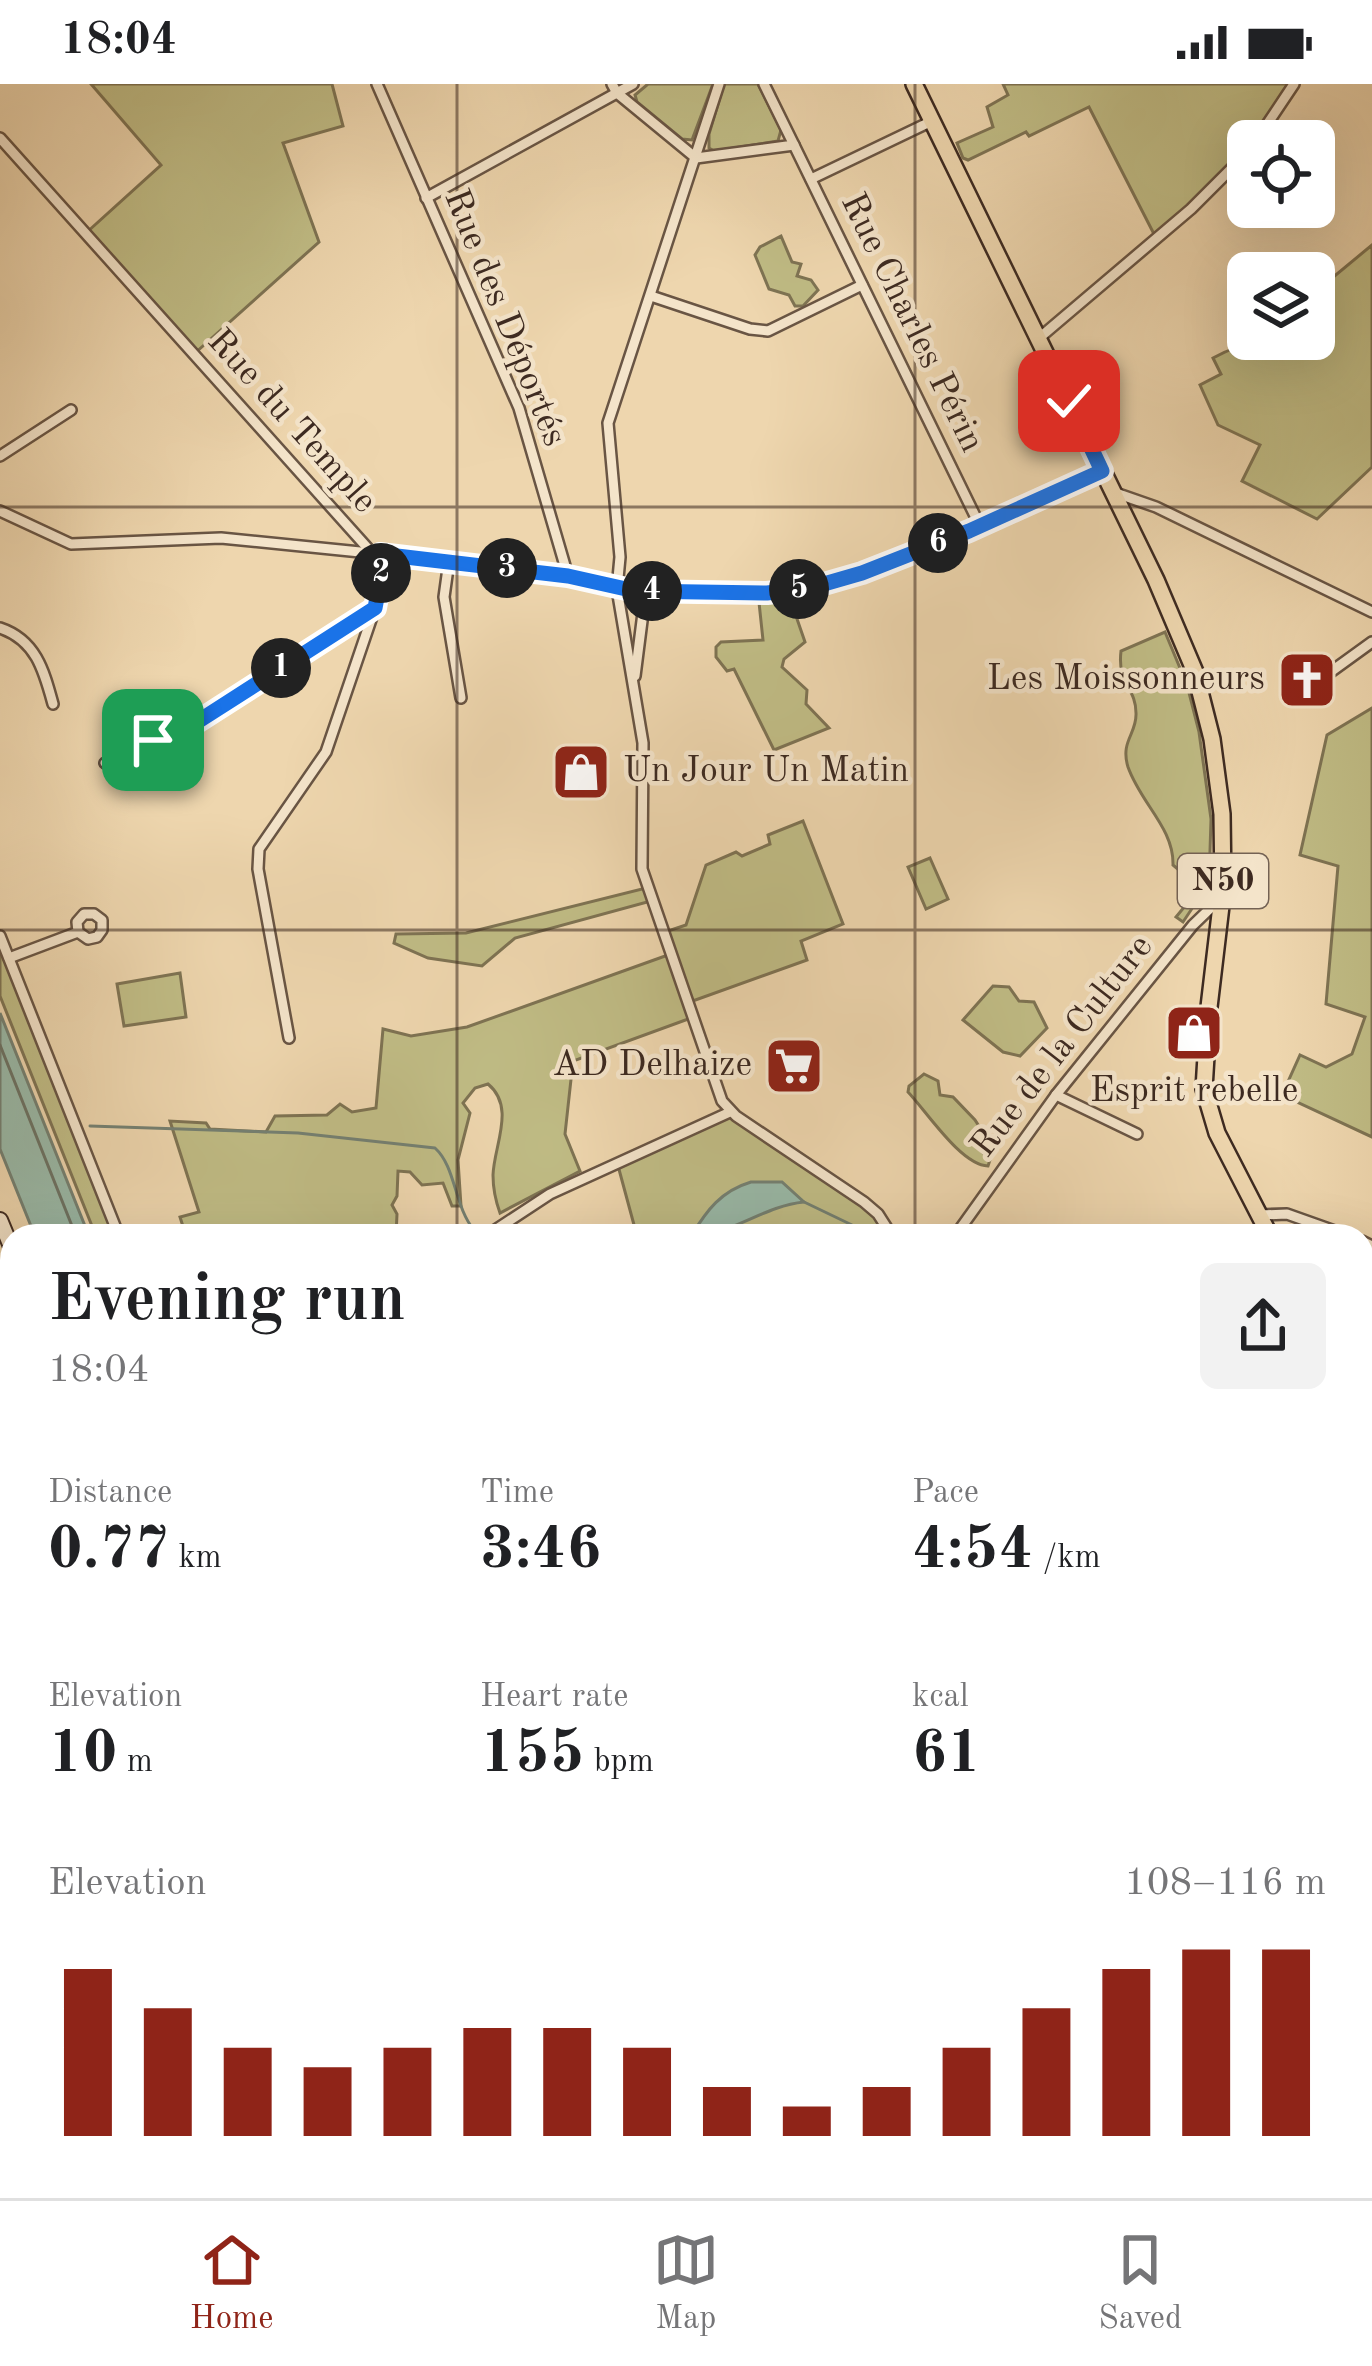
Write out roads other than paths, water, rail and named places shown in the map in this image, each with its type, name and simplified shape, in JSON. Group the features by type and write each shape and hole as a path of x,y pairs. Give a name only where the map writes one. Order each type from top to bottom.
{"main road":[{"name":"N50","path":"914,84 1177,626 1204,703 1222,814 1221,898 1204,1089 1217,1132 1264,1224"}],"street":[{"name":"Rue des Déportés","path":"377,84 519,408 568,576"},
{"path":"426,198 615,89 634,84"},
{"path":"719,84 608,423 620,556 616,589 643,743 644,878 722,1101 730,1112 864,1202 884,1224"},
{"name":"Rue Charles Périn","path":"764,84 980,526"},
{"path":"1270,120 1294,84"},
{"path":"615,89 696,158 794,145"},
{"path":"811,179 932,121"},
{"name":"Rue du Temple","path":"0,139 376,553 568,576 616,589 767,593 810,588 862,573 1102,471"},
{"path":"1038,339 1227,173"},
{"path":"651,296 768,331 862,285"},
{"path":"0,455 71,410"},
{"path":"1113,492 1189,522 1372,612"},
{"path":"2,511 71,544 236,538 376,553 382,571 375,608 326,752 259,849 258,869 289,1038"},
{"path":"449,561 444,597 461,698"},
{"path":"634,688 650,591"},
{"path":"105,764 125,758 138,745 194,724 375,608"},
{"path":"0,628 16,634 31,648 42,666 53,704"},
{"path":"1296,697 1372,642"},
{"name":"Rue de la Culture","path":"965,1224 1056,1095 1221,898"},
{"path":"9,958 78,932"},
{"path":"0,936 114,1224"},
{"path":"1056,1095 1137,1134"},
{"path":"504,1224 550,1194 730,1112"},
{"path":"1260,1215 1288,1214 1316,1224"}],"water":[{"path":"0,1013 84,1224 30,1224 0,1149"},
{"path":"751,1182 782,1182 804,1202 737,1224 699,1224 731,1191"}],"waterway":[{"path":"90,1126 298,1133 435,1148 447,1165 470,1224"},
{"path":"802,1201 850,1224"}],"place":[{"name":"Les Moissonneurs","path":"1307,680"},
{"name":"Un Jour Un Matin","path":"581,772"},
{"name":"Esprit rebelle","path":"1194,1033"},
{"name":"AD Delhaize","path":"794,1066"}]}
